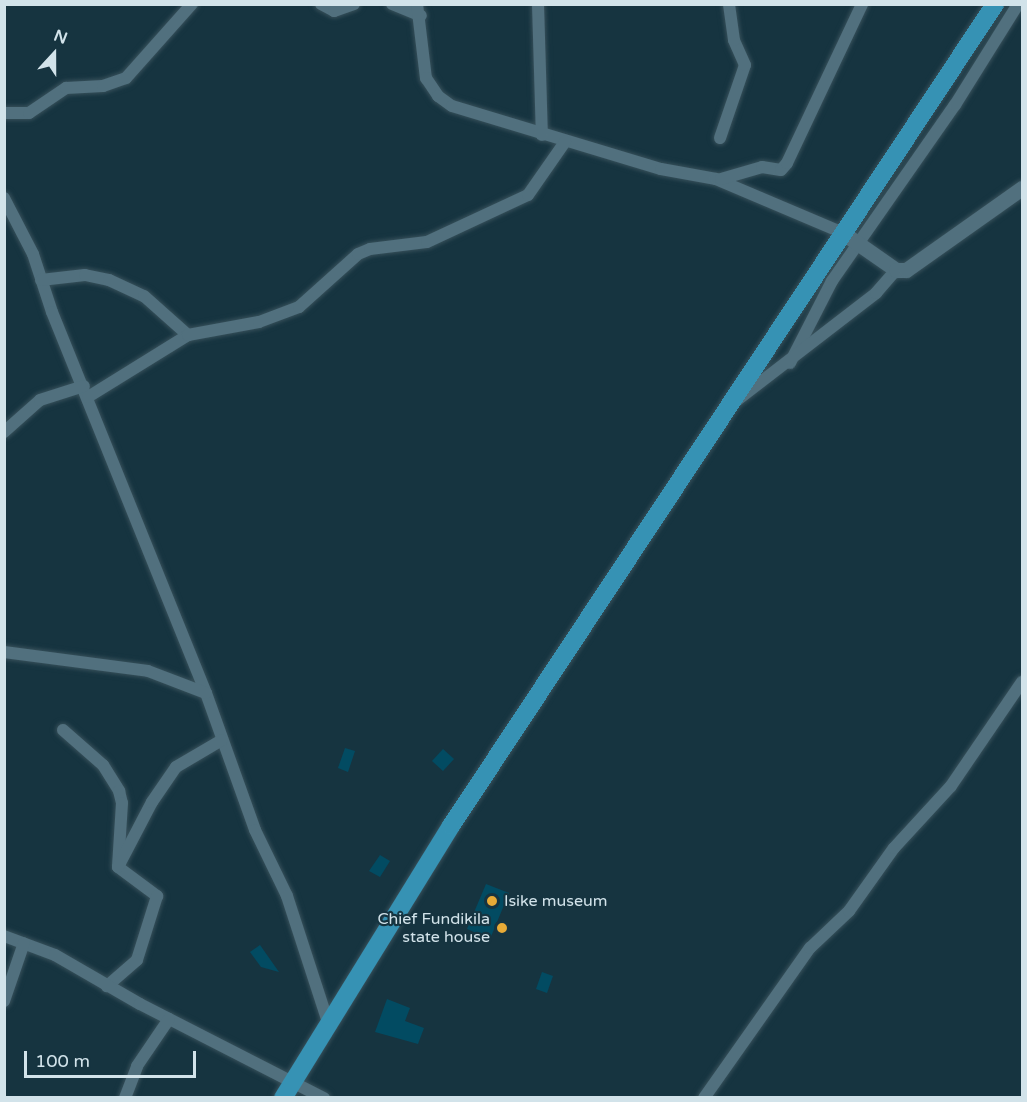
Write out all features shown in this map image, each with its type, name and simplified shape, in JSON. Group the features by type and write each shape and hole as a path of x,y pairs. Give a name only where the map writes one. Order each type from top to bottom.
{"highway":[{"path":"287,1090 451,826 735,402 843,233 995,4"}],"street":[{"path":"4,112 29,113 66,88 103,86 126,78 192,4"},
{"path":"321,4 334,11 354,4"},
{"path":"392,4 419,10 423,63 429,84 438,96 466,113 681,175 716,179 734,178 762,167 782,170 862,4"},
{"path":"538,4 543,135"},
{"path":"720,138 746,65 734,40 729,4"},
{"path":"790,363 818,306 1018,4"},
{"path":"4,432 40,400 86,391 188,335 280,316 299,307 358,254 370,249 427,242 528,195 566,142"},
{"path":"716,179 843,233 860,242 896,270"},
{"path":"735,402 790,363 876,293 896,270 922,262 1023,188"},
{"path":"4,198 33,254 41,280 206,693 255,830 287,897 328,1022"},
{"path":"41,280 85,275 110,280 144,296 188,335"},
{"path":"4,652 147,671 206,693"},
{"path":"704,1098 810,948 849,910 894,848 951,786 1023,682"},
{"path":"63,730 103,765 119,791 122,803 118,867 125,877 154,893 157,899 137,960 107,986"},
{"path":"118,867 152,802 176,767 222,740"},
{"path":"4,936 56,955 107,986 170,1019 287,1090 324,1098"},
{"path":"4,1001 24,943"},
{"path":"125,1098 137,1066 170,1019"}],"building":[{"path":"345,748 355,751 348,772 338,768"},
{"path":"443,749 454,759 443,771 432,761"},
{"path":"380,855 390,861 380,877 369,871"},
{"path":"486,884 509,893 490,939 467,929"},
{"path":"260,945 279,972 261,967 250,952"},
{"path":"542,972 553,976 547,993 536,989"},
{"path":"387,999 410,1008 405,1021 424,1028 418,1044 375,1032"}],"place":[{"name":"Isike museum","path":"492,901"},
{"name":"Chief Fundikila state house","path":"502,928"}]}
